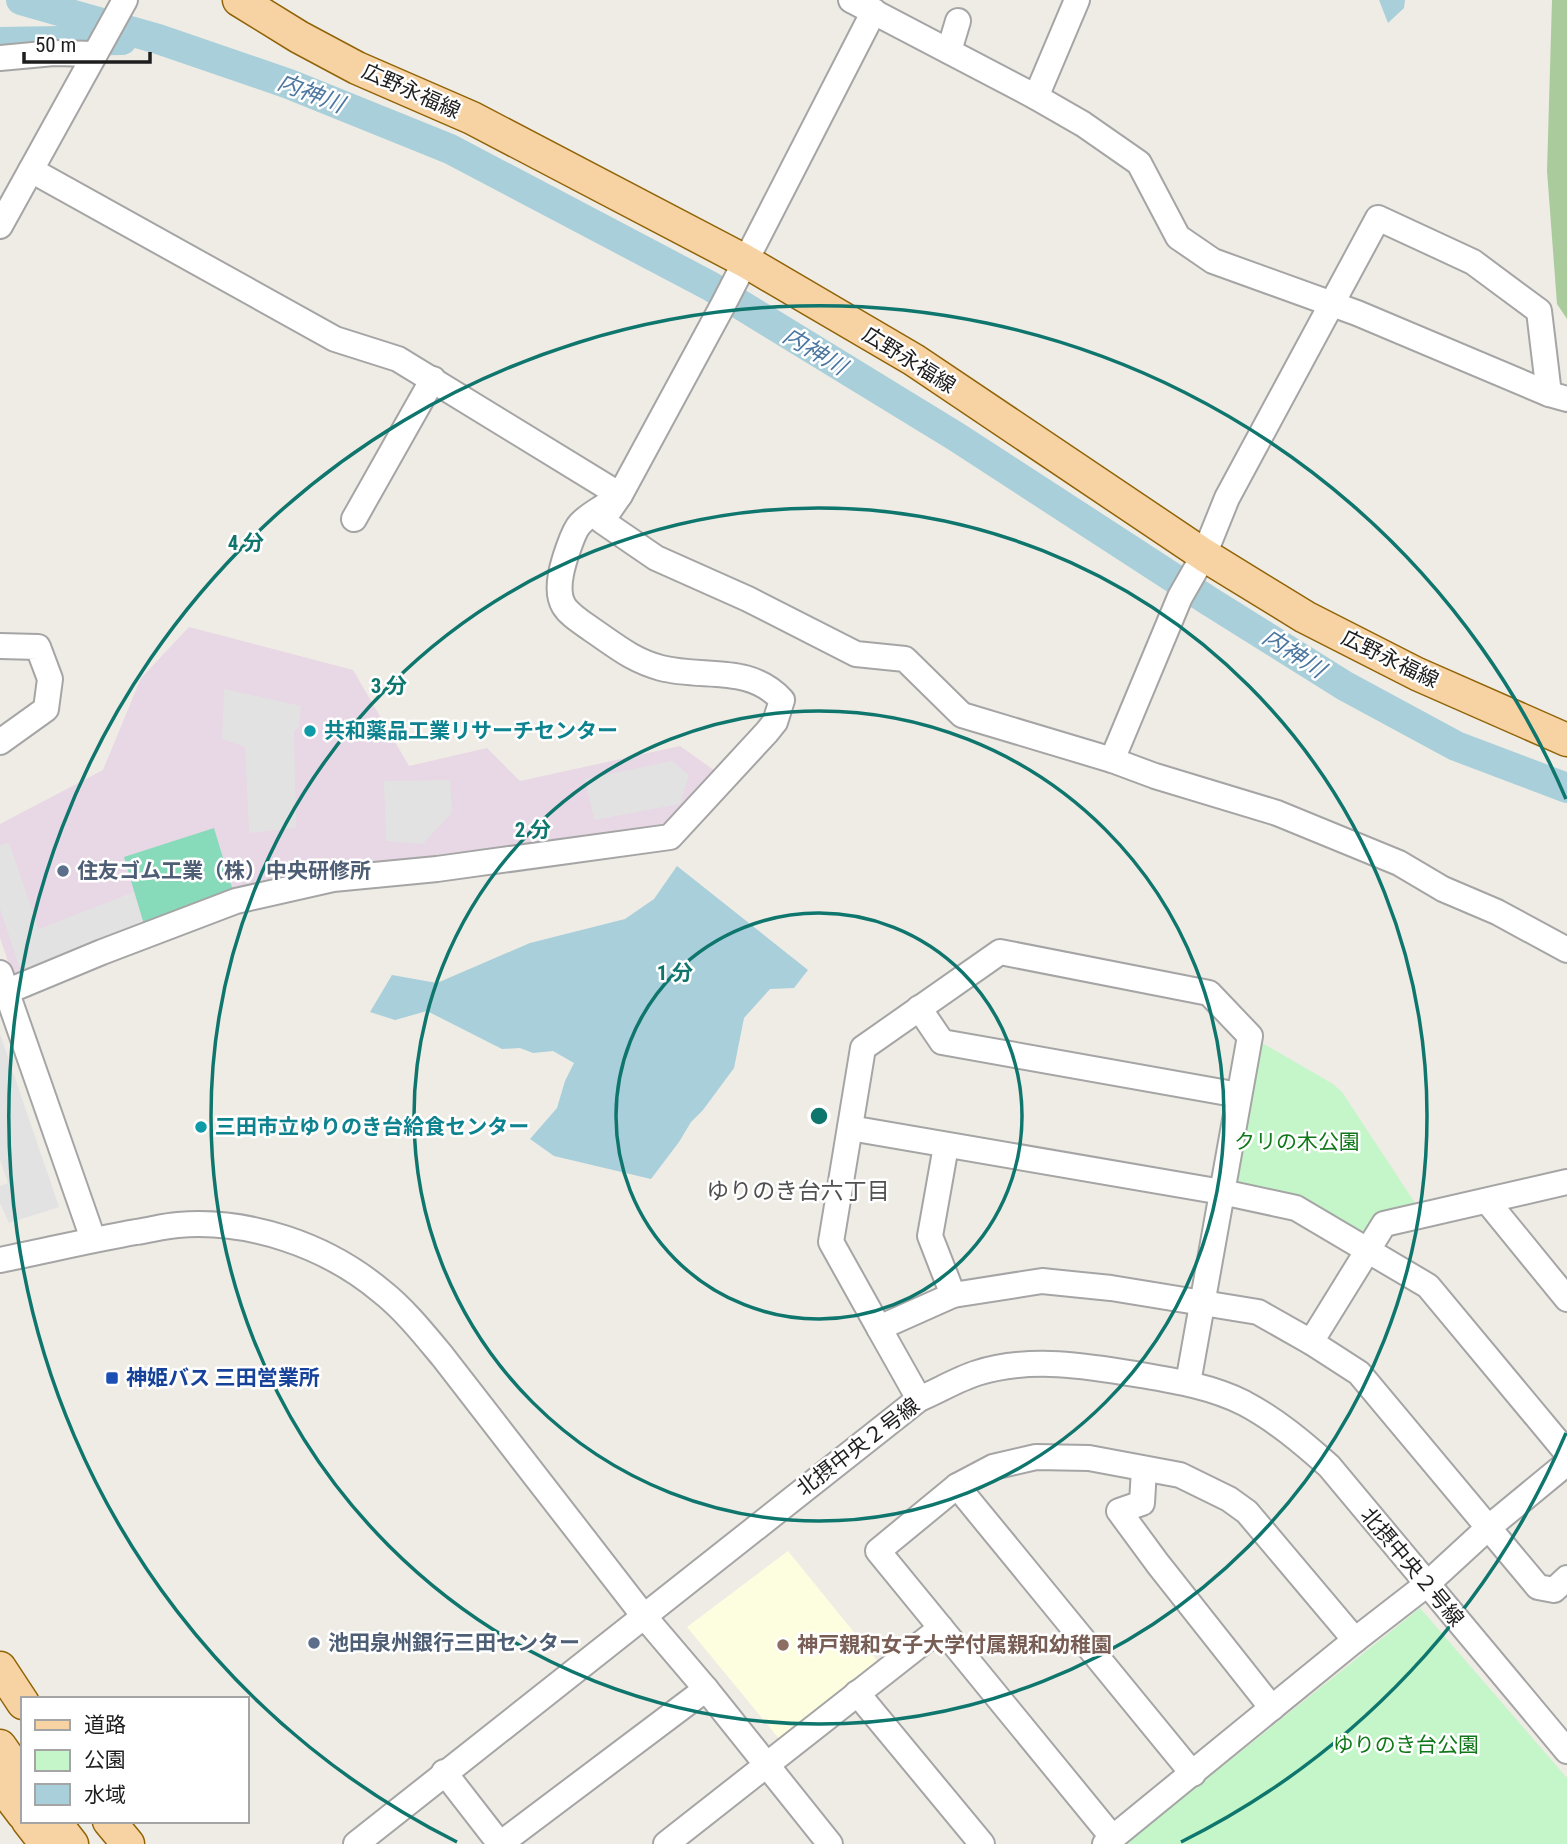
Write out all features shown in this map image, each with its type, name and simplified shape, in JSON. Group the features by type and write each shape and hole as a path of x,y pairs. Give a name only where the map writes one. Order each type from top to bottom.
{"main road":[{"name":"広野永福線","path":"239,0 357,68 472,118 914,360 1204,555 1306,617 1404,668 1567,740"},
{"path":"0,1668 21,1700"},
{"path":"0,1746 21,1776"},
{"path":"0,1784 21,1811"},
{"path":"30,1823 46,1844"},
{"path":"56,1823 72,1844"},
{"path":"111,1823 128,1844"}],"street":[{"path":"0,226 125,0"},
{"path":"851,0 882,9 949,51 1083,124 1139,163 1178,237 1213,261 1357,313 1558,397"},
{"path":"1036,97 1077,0"},
{"path":"882,9 620,495 602,521 656,558 748,599 856,654 905,659 962,715 1277,813 1399,863 1567,950"},
{"path":"949,51 958,21"},
{"path":"0,58 54,53 95,54"},
{"path":"31,170 335,339 398,359 620,495"},
{"path":"1112,760 1180,597 1204,555 1227,498 1378,218 1473,262 1539,311 1558,397"},
{"path":"354,519 433,379"},
{"path":"93,1239 4,982 102,952 236,901 333,879 437,869 670,837 775,722 782,700 772,690 750,677 665,669 636,660 573,616 560,601 562,567 578,525 620,495"},
{"path":"0,646 38,647 50,680 46,709 0,742"},
{"path":"919,1399 831,1242 863,1048 1000,952 1209,993 1250,1036 1188,1383"},
{"path":"919,1008 942,1042 1239,1095"},
{"path":"850,1128 1222,1192 1296,1208 1428,1286 1567,1453"},
{"path":"946,1146 930,1236 953,1295"},
{"path":"1311,1342 1384,1224 1567,1182"},
{"path":"1487,1201 1567,1299"},
{"path":"0,1260 93,1239 178,1225 222,1225 279,1236 339,1262 371,1283 382,1291 443,1357 643,1615 830,1844"},
{"path":"880,1328 953,1295 1042,1281 1111,1288 1258,1312 1359,1373 1538,1587 1553,1590 1567,1578"},
{"name":"北摂中央２号線","path":"356,1844 919,1399 977,1373 1013,1365 1056,1363 1097,1367 1188,1383 1242,1402 1289,1431 1329,1466 1567,1751"},
{"path":"1355,1640 1247,1512 1230,1499 1180,1475 1089,1458 1036,1457 993,1467 957,1486 878,1551 1109,1841 1426,1585 1488,1528 1567,1463"},
{"path":"1144,1469 1142,1503 1119,1511 1272,1708"},
{"path":"957,1486 1193,1774"},
{"path":"666,1844 941,1628"},
{"path":"444,1772 500,1844 706,1689"},
{"path":"857,1693 982,1844"}],"shaded area":[{"path":"189,627 353,670 409,766 487,748 520,781 680,746 725,778 670,837 333,879 17,988 0,938 0,824 103,770 141,678"},
{"path":"224,689 301,706 299,727 294,731 296,828 249,833 245,747 222,739"},
{"path":"672,761 689,775 680,804 594,820 585,779"},
{"path":"450,780 452,813 423,844 386,841 384,781"},
{"path":"9,843 39,929 134,892 147,935 25,984 0,909 0,845"},
{"path":"0,1034 59,1207 9,1223 0,1203 0,1186 8,1183 0,1160"},
{"name":"神戸親和女子大学付属親和幼稚園","path":"788,1551 879,1663 781,1741 687,1627"}],"green space":[{"path":"1552,0 1567,0 1567,319 1557,304 1547,171"},
{"path":"214,828 236,901 147,935 124,857"},
{"name":"クリの木公園","path":"1250,1036 1333,1084 1342,1092 1423,1215 1384,1224 1368,1251 1296,1208 1222,1192"},
{"name":"ゆりのき台公園","path":"1420,1608 1567,1778 1567,1844 1125,1844"}],"water":[{"path":"1379,0 1405,0 1404,8 1388,23"},
{"path":"677,866 808,970 794,988 770,989 744,1018 734,1068 651,1179 554,1156 530,1139 557,1108 574,1063 553,1051 533,1053 520,1048 502,1049 427,1011 395,1020 370,1012 392,975 437,983 530,943 625,919 654,899"}],"waterway":[{"name":"内神川","path":"21,0 158,39 289,84 450,149 710,286 955,436 1345,686 1456,746 1567,788"},
{"path":"0,42 122,40"}],"place":[{"name":"共和薬品工業リサーチセンター","path":"310,731"},
{"name":"住友ゴム工業（株）中央研修所","path":"63,871"},
{"name":"三田市立ゆりのき台給食センター","path":"201,1127"},
{"name":"神姫バス 三田営業所","path":"112,1378"},
{"name":"池田泉州銀行三田センター","path":"314,1643"},
{"name":"神戸親和女子大学付属親和幼稚園","path":"783,1645"}],"district":[{"name":"ゆりのき台六丁目","path":"798,1191"}]}
